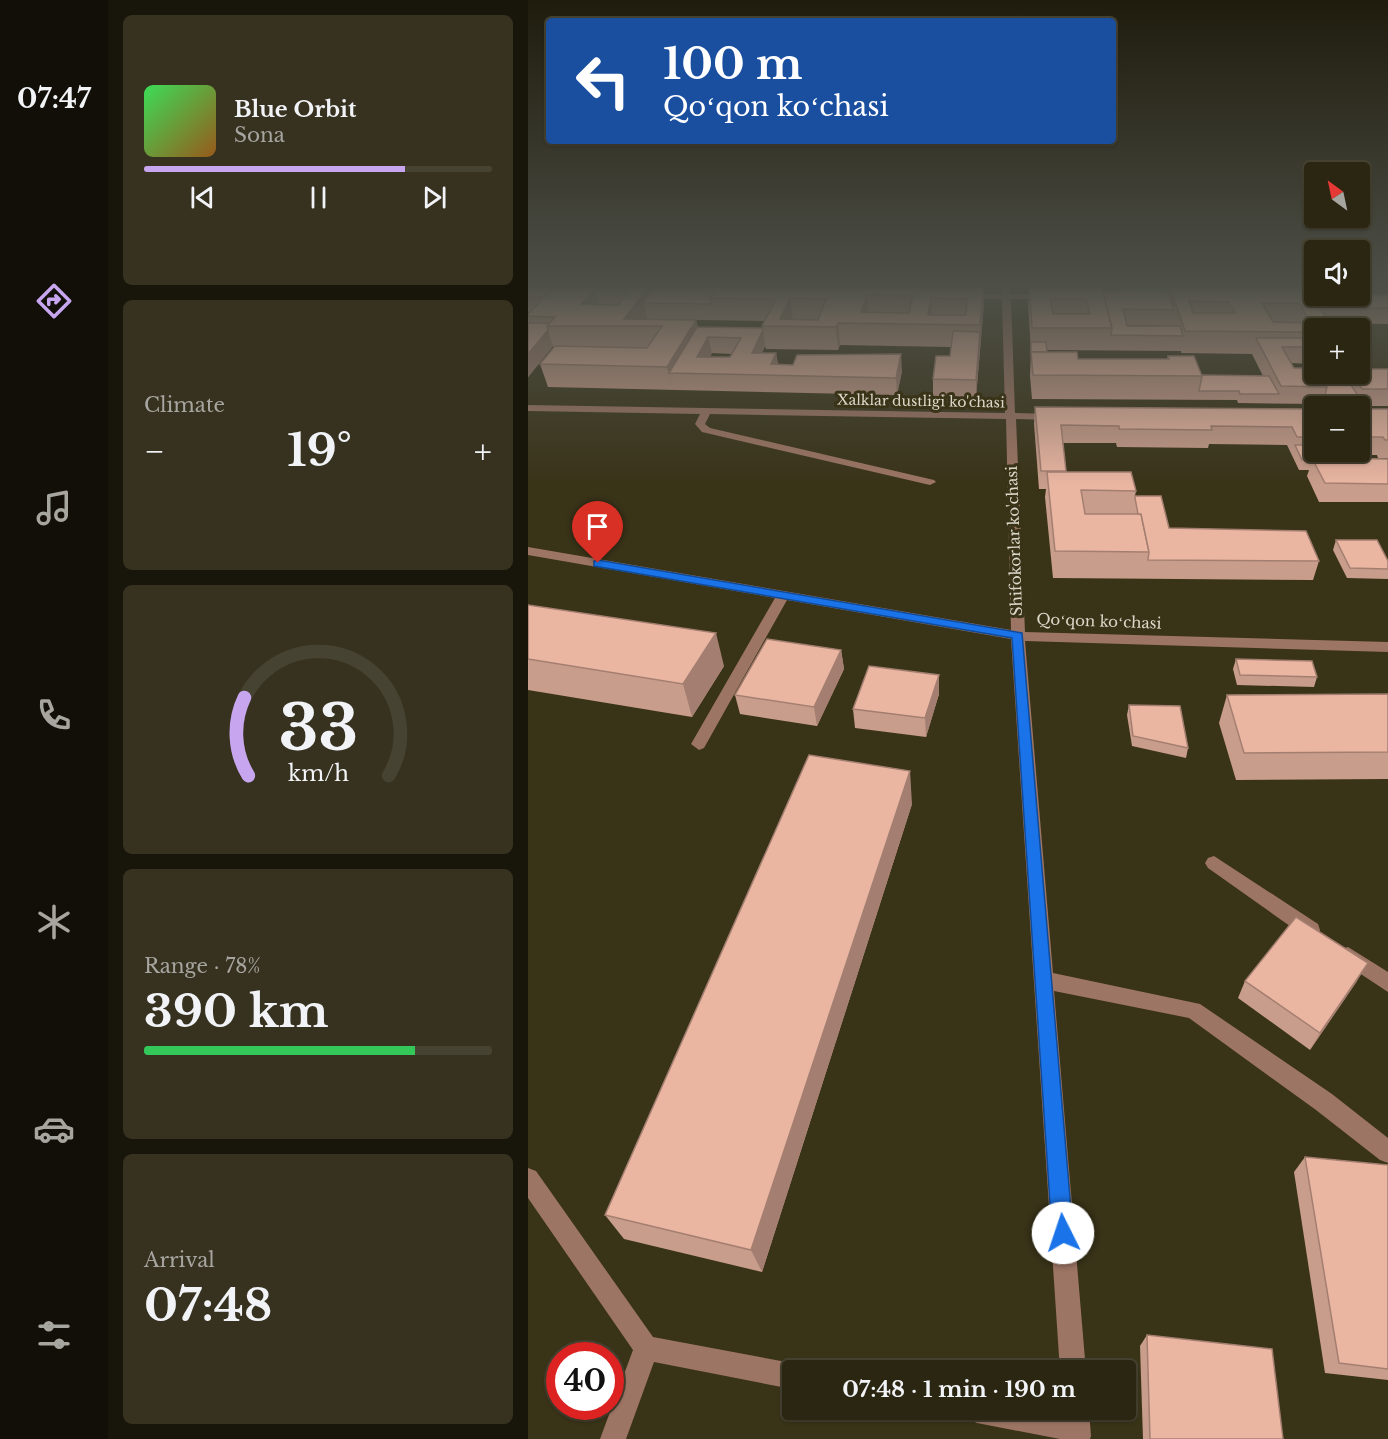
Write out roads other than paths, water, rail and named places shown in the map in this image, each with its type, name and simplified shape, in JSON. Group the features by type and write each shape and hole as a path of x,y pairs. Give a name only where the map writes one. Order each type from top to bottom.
{"street":[{"name":"Shifokorlar ko'chasi","path":"1007,352 1018,636 1072,1360"},
{"name":"Xalklar dustligi ko'chasi","path":"528,408 1068,417"},
{"path":"707,411 700,424 706,430 930,482"},
{"name":"Qoʻqon koʻchasi","path":"528,551 1018,636 1388,646"},
{"path":"699,744 783,596"},
{"path":"1214,864 1388,982"},
{"path":"1044,980 1192,1010 1324,1102 1388,1152"},
{"path":"528,1179 646,1348 782,1374"},
{"path":"613,1439 646,1348"},
{"path":"1040,1420 1077,1426"}]}
